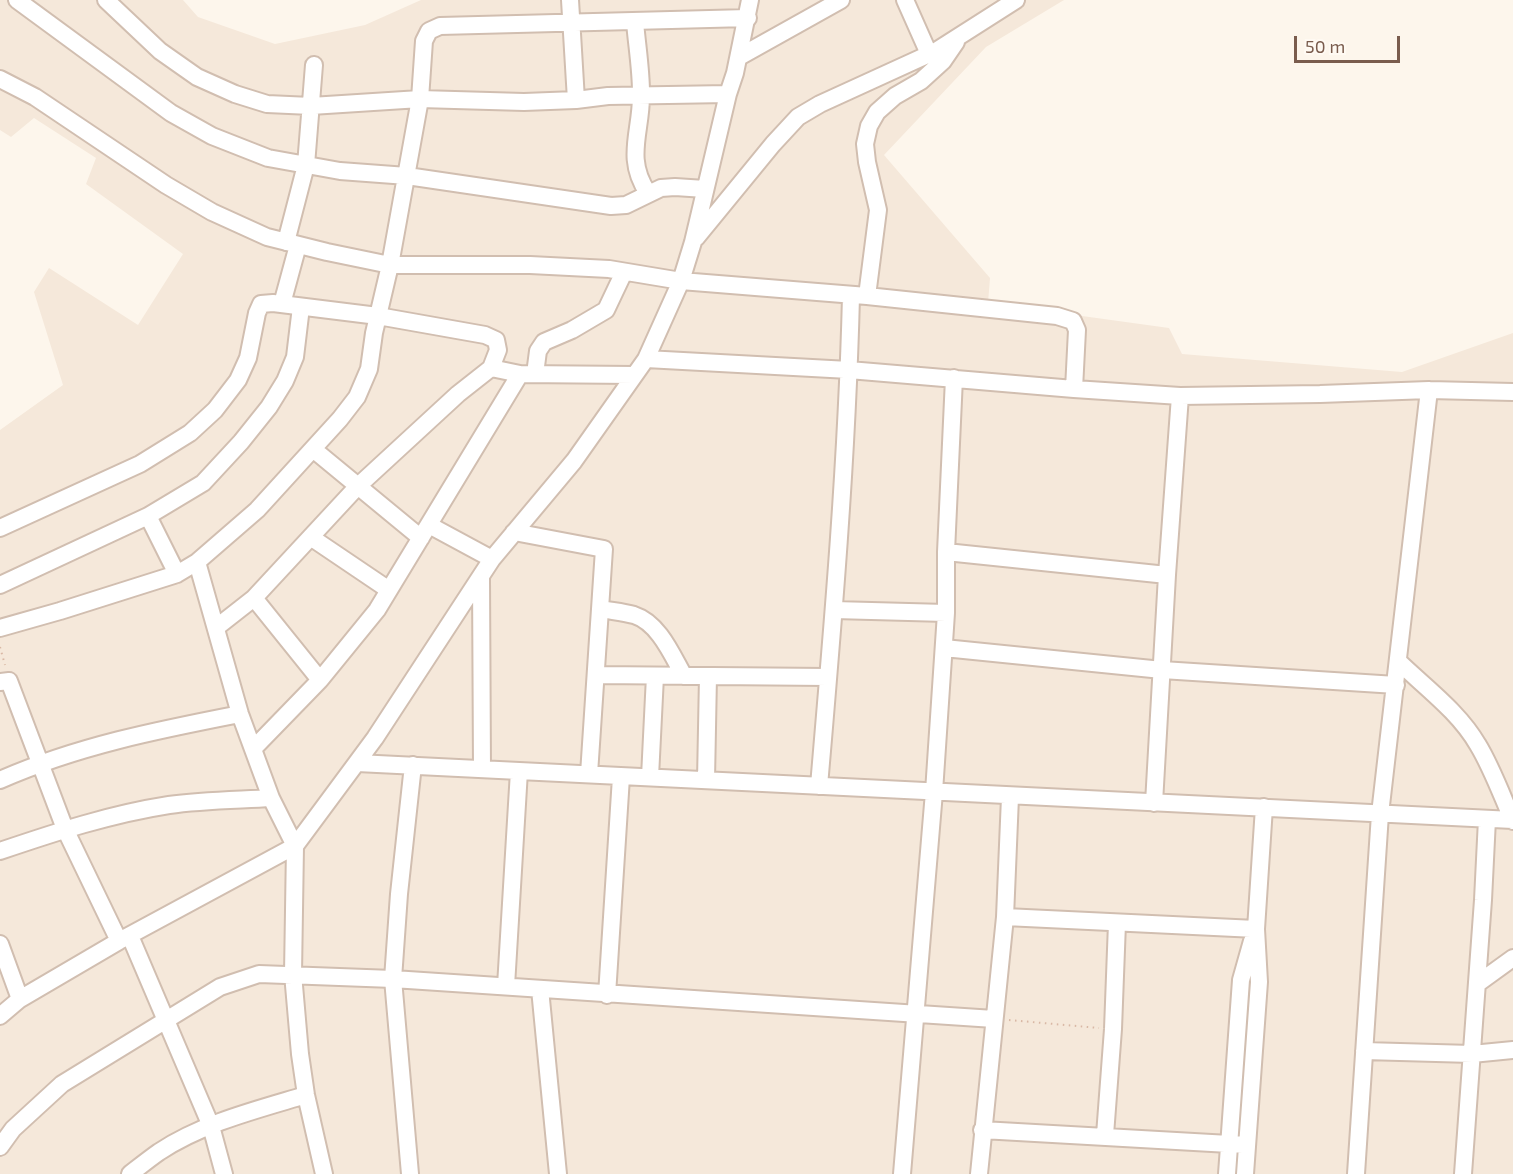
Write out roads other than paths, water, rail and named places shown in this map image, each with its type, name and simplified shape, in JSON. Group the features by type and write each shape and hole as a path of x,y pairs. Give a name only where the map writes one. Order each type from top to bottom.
{"street":[{"path":"17,0 181,119 212,136 268,158 340,171 407,176 611,206 626,205 661,188 705,189"},
{"path":"106,0 160,51 197,77 235,94 267,104 311,106 420,99 524,102 642,94 728,94"},
{"path":"570,0 576,100"},
{"path":"0,1016 20,999 124,938 295,846 357,763 492,559 574,461 646,359 681,281 693,242 739,57 750,0"},
{"path":"739,57 841,0"},
{"path":"905,0 929,54"},
{"path":"693,242 772,144 798,117 820,104 929,54 1017,0"},
{"path":"0,628 177,574 197,562 257,510 340,419 363,385 369,369 407,176 420,99 424,41 429,31 440,26 748,18"},
{"path":"635,22 642,94 635,139 635,162 638,176 648,194"},
{"path":"819,786 834,610 849,370 859,296 878,210 867,162 866,144 869,126 877,112 895,96 921,81 943,61 960,37"},
{"path":"282,304 306,165 314,65"},
{"path":"0,79 35,97 165,185 212,212 267,237 390,265 530,265 609,269 681,281 1057,316 1068,319 1075,324 1077,330 1074,389"},
{"path":"253,749 320,680 377,610 425,531 527,374 544,342 572,330 606,310 624,272"},
{"path":"0,528 140,464 190,433 215,410 238,380 248,358 259,306 266,302 378,316 494,338 498,344 498,350 491,368 458,394 357,487 254,598 217,627"},
{"path":"0,585 148,516 203,483 241,442 269,407 285,381 295,357 301,307"},
{"path":"646,359 849,370 1180,396 1429,390 1513,392"},
{"path":"491,368 527,374 634,375"},
{"path":"902,1174 944,648 954,378"},
{"path":"1356,1174 1380,814 1429,390"},
{"path":"1154,803 1180,396"},
{"path":"313,449 357,487 425,531 492,559"},
{"path":"148,516 177,574"},
{"path":"514,532 604,549 589,774"},
{"path":"312,538 389,590"},
{"path":"946,552 1167,575"},
{"path":"197,562 240,714 271,798 295,846 293,974 306,1095 324,1174"},
{"path":"481,578 482,769"},
{"path":"254,598 320,680"},
{"path":"601,609 634,615 649,622 684,676"},
{"path":"834,610 946,613"},
{"path":"944,648 1162,670 1396,685"},
{"path":"357,763 1513,820 1479,745 1442,702 1399,662"},
{"path":"596,675 828,677"},
{"path":"650,777 655,676"},
{"path":"706,780 708,676"},
{"path":"4,682 65,829 166,1021 211,1126 224,1174"},
{"path":"0,780 39,763 139,734 240,714"},
{"path":"410,1174 393,979 399,894 413,765"},
{"path":"506,986 519,771"},
{"path":"607,994 621,777"},
{"path":"979,1174 1005,917 1010,797"},
{"path":"0,851 65,829 171,805 271,798"},
{"path":"1245,1174 1259,982 1256,929 1264,807"},
{"path":"1462,1174 1487,819"},
{"path":"1005,917 1256,929"},
{"path":"1106,1136 1117,923"},
{"path":"1227,1174 1241,980 1256,929"},
{"path":"0,944 3,963 20,999"},
{"path":"1477,984 1513,958"},
{"path":"0,1147 7,1125 62,1084 220,987 259,974 393,979 994,1019"},
{"path":"540,989 558,1174"},
{"path":"1364,1051 1472,1054 1513,1050"},
{"path":"130,1174 161,1151 211,1126 235,1116 306,1095"},
{"path":"982,1130 1247,1145"}]}
